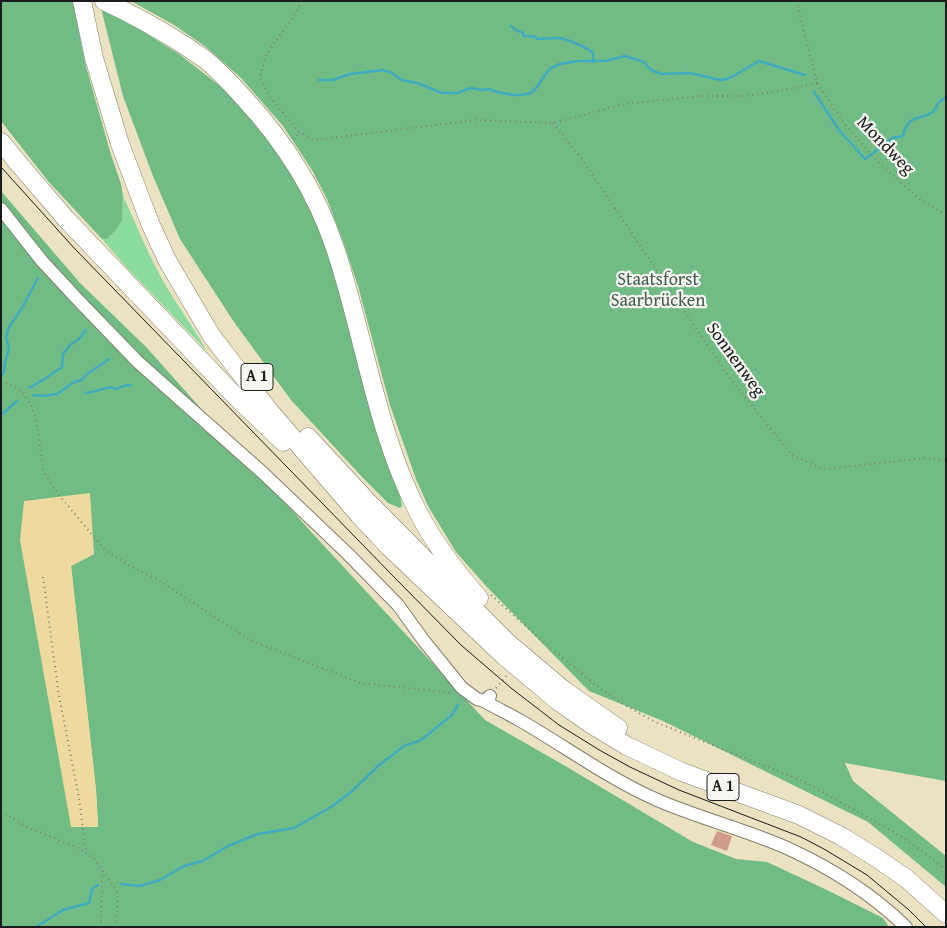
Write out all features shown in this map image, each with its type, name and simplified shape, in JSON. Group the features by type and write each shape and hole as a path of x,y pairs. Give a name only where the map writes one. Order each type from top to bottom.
{"highway":[{"name":"A 1","path":"91,5 94,58 120,144 150,223 167,260 211,335 235,367 267,408 389,547 503,655 559,702 589,723 627,746 682,772 799,815 841,836 875,856 907,879 946,914"},
{"name":"A 1","path":"91,5 104,56 130,141 158,217 174,250 221,328 274,399 327,459 507,642 565,691 629,735 660,751 818,812 846,826 911,868 946,898"},
{"path":"91,5 152,25 206,60 262,117 284,145 317,203 335,247 379,408 395,458 418,512 433,538 474,594 538,667"},
{"path":"1,142 66,219 118,275 236,396 359,514"}],"lane":[{"path":"1,209 42,261 138,362 263,473 377,583 398,605 462,688 477,699 487,698 601,770 655,798 785,847 819,864 849,881 887,909 906,927"}],"path":[{"path":"302,1 266,55 260,77 269,96 300,133 315,140 476,120 552,123 624,104 701,96 747,96 817,83"},
{"name":"Mondweg","path":"799,1 798,7 817,83 844,123 878,162 920,200 946,215"},
{"name":"Sonnenweg","path":"552,123 581,158 729,377 792,455 823,469 927,458 946,461"},
{"path":"289,142 300,133"},
{"path":"1,383 6,383 24,394 32,407 38,429 43,471 59,495 105,550 130,566 155,578 250,640 360,683 450,694 462,688"},
{"path":"43,577 59,696 79,798 86,853"},
{"path":"491,595 594,684 623,704 655,722 805,782 904,838 946,870"},
{"path":"487,698 508,673"},
{"path":"1,811 25,826 78,848 94,858 118,893 116,927"},
{"path":"101,927 102,870"}],"green space":[{"path":"1,1 73,1 85,63 123,196 122,220 117,229 107,239 102,239 48,181 1,121"},
{"name":"Staatsforst Saarbrücken","path":"131,1 946,1 946,781 845,763 853,781 946,856 946,887 868,822 663,721 589,691 487,587 456,552 428,506 416,479 390,405 358,286 344,244 327,199 312,170 283,126 241,78 206,47 174,25"},
{"path":"101,8 179,54 220,86 250,115 275,147 305,198 330,257 359,363 400,495 402,506 400,508 388,503 291,400 234,322 180,239 153,176 123,96"},
{"path":"1,191 80,283 147,348 314,535 485,720 693,842 736,859 767,862 883,918 889,927 1,927","holes":["24,501 94,554 71,566 96,790 98,826"]},
{"path":"123,196 160,275 207,351 127,268 102,239 107,239 117,229 122,220"}],"sand":[{"path":"90,493 94,554 71,566 96,790 98,827 71,827 20,540 24,501"}],"building":[{"path":"717,831 732,836 727,851 711,845"}],"waterway":[{"path":"511,26 523,33 524,36 536,37 537,39 561,38 576,43 593,53 593,62"},
{"path":"319,80 333,80 350,74 383,70 392,73 402,80 417,83 442,93 457,93 471,88 489,89 521,95 531,93 551,68 560,64 578,61 605,61 625,56 644,62 653,71 662,74 689,73 722,80 730,78 759,61 805,75"},
{"path":"814,92 839,130 865,159 893,138 903,136 911,121 934,111 938,103 946,97"},
{"path":"1,376 4,372 9,349 6,337 9,327 22,308 38,278"},
{"path":"29,388 62,367 63,354 86,330"},
{"path":"33,395 57,394 74,382 82,380 109,359"},
{"path":"86,393 131,385"},
{"path":"1,415 17,401"},
{"path":"121,884 140,886 160,880 184,866 203,861 228,846 258,834 294,828 331,807 404,746 421,740 452,715 458,705"},
{"path":"36,927 63,910 89,903 92,889 98,885"}],"tram line":[{"path":"1,167 75,249 394,577 461,645 511,688 559,725 630,767 679,790 801,837 824,849 867,875 909,910 926,927"}]}
